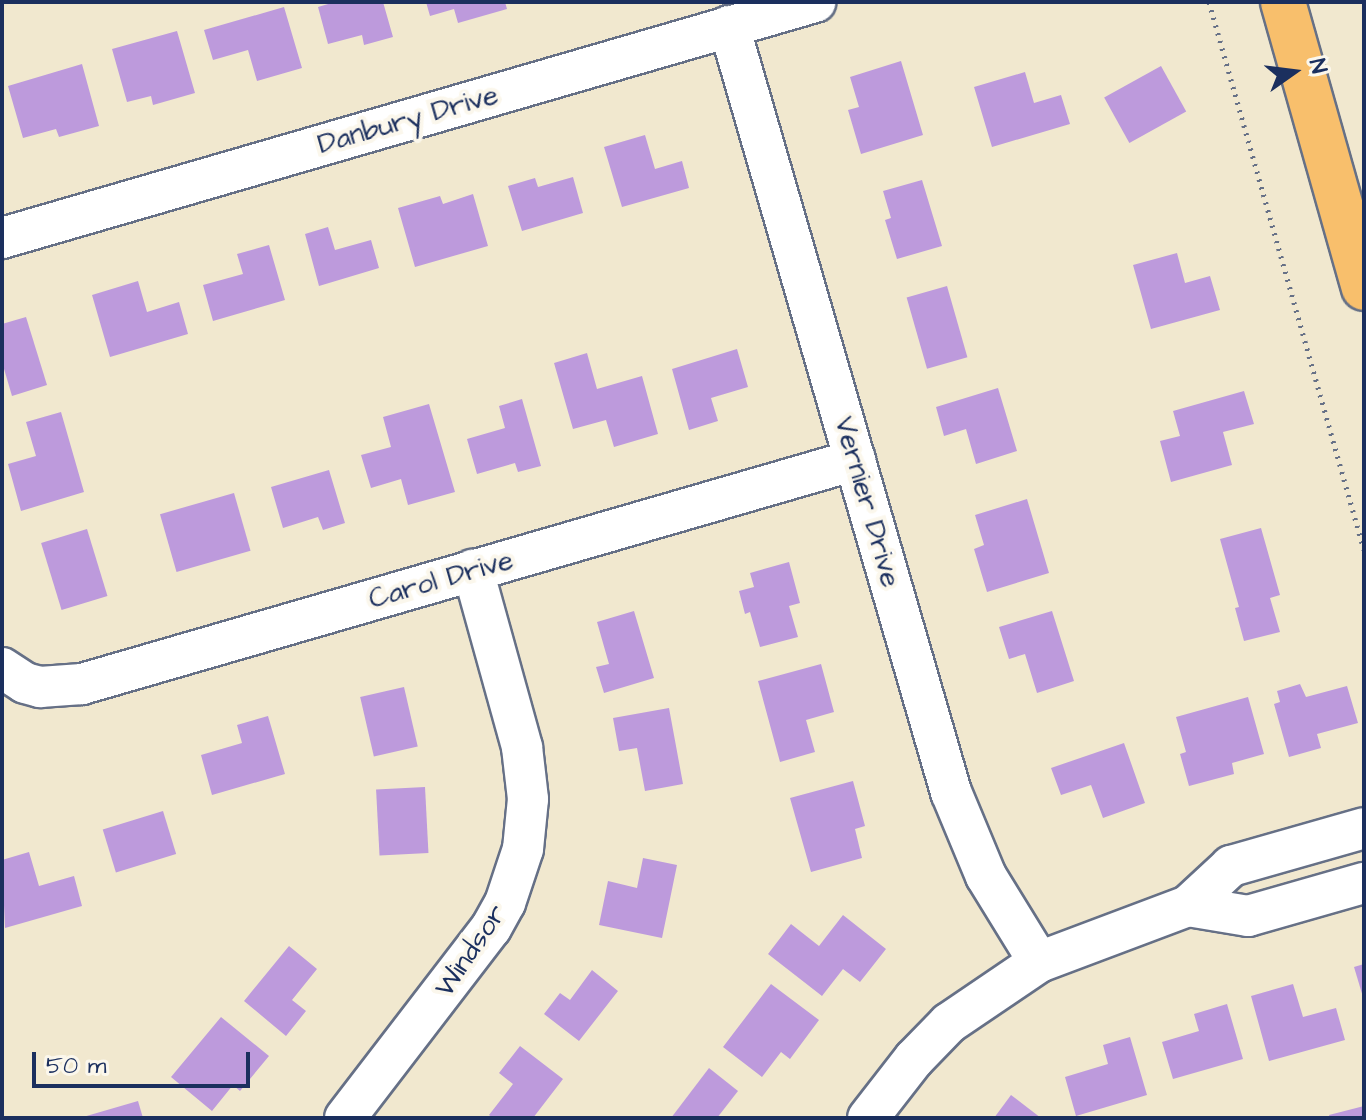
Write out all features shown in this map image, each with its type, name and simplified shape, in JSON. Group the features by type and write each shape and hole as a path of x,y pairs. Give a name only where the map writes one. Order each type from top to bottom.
{"main road":[{"path":"1283,2 1364,288"}],"street":[{"name":"Danbury Drive","path":"2,238 815,2"},
{"name":"Vernier Drive","path":"729,26 951,792 986,876 1039,962"},
{"name":"Carol Drive","path":"14,676 58,688 82,684 855,460"},
{"name":"Windsor","path":"345,1118 491,928 505,903 523,849 528,799 522,747 473,570"},
{"path":"868,1118 914,1059 949,1023 1039,962 1188,906 1231,866 1364,828"},
{"path":"1188,906 1248,916 1364,883"}],"path":[{"path":"1209,2 1364,550"}],"building":[{"path":"335,2 383,2 393,37 364,45 362,35 328,44 318,7"},
{"path":"426,2 505,2 507,9 458,23 454,9 430,16"},
{"path":"284,7 302,68 257,81 248,50 213,60 204,30"},
{"path":"177,31 195,93 153,105 151,96 127,102 112,49"},
{"path":"901,61 923,135 861,154 848,110 859,107 850,77"},
{"path":"82,64 99,126 59,137 56,129 23,138 8,86"},
{"path":"1161,66 1186,111 1129,143 1104,98"},
{"path":"1025,72 1034,103 1061,95 1070,124 992,147 974,87"},
{"path":"645,135 655,169 682,161 689,188 622,207 604,147"},
{"path":"573,177 583,213 522,231 508,186 535,178 538,187"},
{"path":"922,180 942,246 897,259 885,220 891,218 883,191"},
{"path":"473,194 488,246 415,267 398,208 440,196 443,204"},
{"path":"328,227 335,250 371,240 379,268 319,286 305,234"},
{"path":"269,245 285,300 213,321 203,285 243,274 237,254"},
{"path":"1177,253 1185,283 1210,276 1220,310 1151,329 1133,265"},
{"path":"138,281 147,312 179,302 188,334 110,357 92,295"},
{"path":"947,286 967,357 927,369 907,298"},
{"path":"26,317 47,385 12,396 2,362 2,324"},
{"path":"737,349 748,387 711,398 718,421 689,430 672,369"},
{"path":"587,353 597,389 642,376 658,434 614,447 606,420 573,429 554,363"},
{"path":"998,388 1017,451 976,464 966,429 944,436 936,407"},
{"path":"1244,391 1254,424 1223,432 1232,465 1171,482 1160,441 1180,436 1173,411"},
{"path":"522,399 541,466 518,472 515,463 477,474 467,439 505,428 499,406"},
{"path":"429,404 455,492 408,505 401,479 371,488 361,455 391,447 383,417"},
{"path":"61,412 84,492 21,511 8,464 36,456 26,422"},
{"path":"329,470 345,523 323,530 318,517 283,528 271,487"},
{"path":"234,493 251,551 177,572 160,514"},
{"path":"1027,499 1049,573 987,592 974,549 984,545 975,515"},
{"path":"1261,528 1280,595 1270,598 1280,632 1244,641 1235,608 1239,607 1220,539"},
{"path":"87,529 107,596 62,610 41,543"},
{"path":"789,562 800,603 789,606 798,637 760,647 750,612 745,614 739,591 754,587 750,573"},
{"path":"634,611 654,678 604,693 596,667 609,664 597,622"},
{"path":"1052,611 1074,681 1037,693 1025,654 1009,659 999,627"},
{"path":"821,664 834,712 806,720 815,752 780,762 758,681"},
{"path":"1300,684 1306,697 1347,686 1358,723 1317,734 1321,748 1289,757 1274,704 1280,702 1277,691"},
{"path":"404,687 418,746 374,757 360,697"},
{"path":"1248,697 1264,754 1232,763 1234,774 1189,786 1180,754 1186,752 1176,717"},
{"path":"669,708 683,784 645,791 637,748 619,751 613,718"},
{"path":"268,716 285,774 212,795 201,755 242,743 237,725"},
{"path":"1124,743 1145,803 1103,818 1091,785 1061,795 1051,768"},
{"path":"853,781 865,826 855,829 862,858 811,872 790,798"},
{"path":"425,787 428,853 380,855 376,790"},
{"path":"163,811 176,854 116,872 103,829"},
{"path":"29,852 39,886 74,876 82,906 5,928 2,860"},
{"path":"643,858 677,865 662,938 599,925 608,881 637,888"},
{"path":"843,915 886,949 860,982 843,969 822,996 768,954 791,924 819,946"},
{"path":"289,946 317,969 292,1000 306,1011 286,1036 244,1001"},
{"path":"1364,964 1364,997 1363,997 1354,967"},
{"path":"592,970 618,991 579,1041 544,1014 560,993 570,1000"},
{"path":"771,984 819,1020 790,1059 781,1052 762,1077 723,1047"},
{"path":"1293,984 1303,1017 1336,1008 1345,1040 1269,1061 1251,996"},
{"path":"1227,1004 1243,1059 1173,1079 1162,1042 1199,1031 1194,1014"},
{"path":"221,1017 269,1056 240,1091 233,1085 212,1111 171,1077"},
{"path":"1130,1037 1147,1095 1076,1116 1065,1077 1108,1064 1103,1045"},
{"path":"520,1046 563,1079 533,1118 493,1118 489,1115 513,1084 499,1073"},
{"path":"709,1068 738,1091 717,1118 671,1118"},
{"path":"1011,1095 1041,1118 994,1118"},
{"path":"138,1101 143,1118 83,1118 83,1117"},
{"path":"1364,1106 1364,1118 1330,1118 1329,1115"}]}
